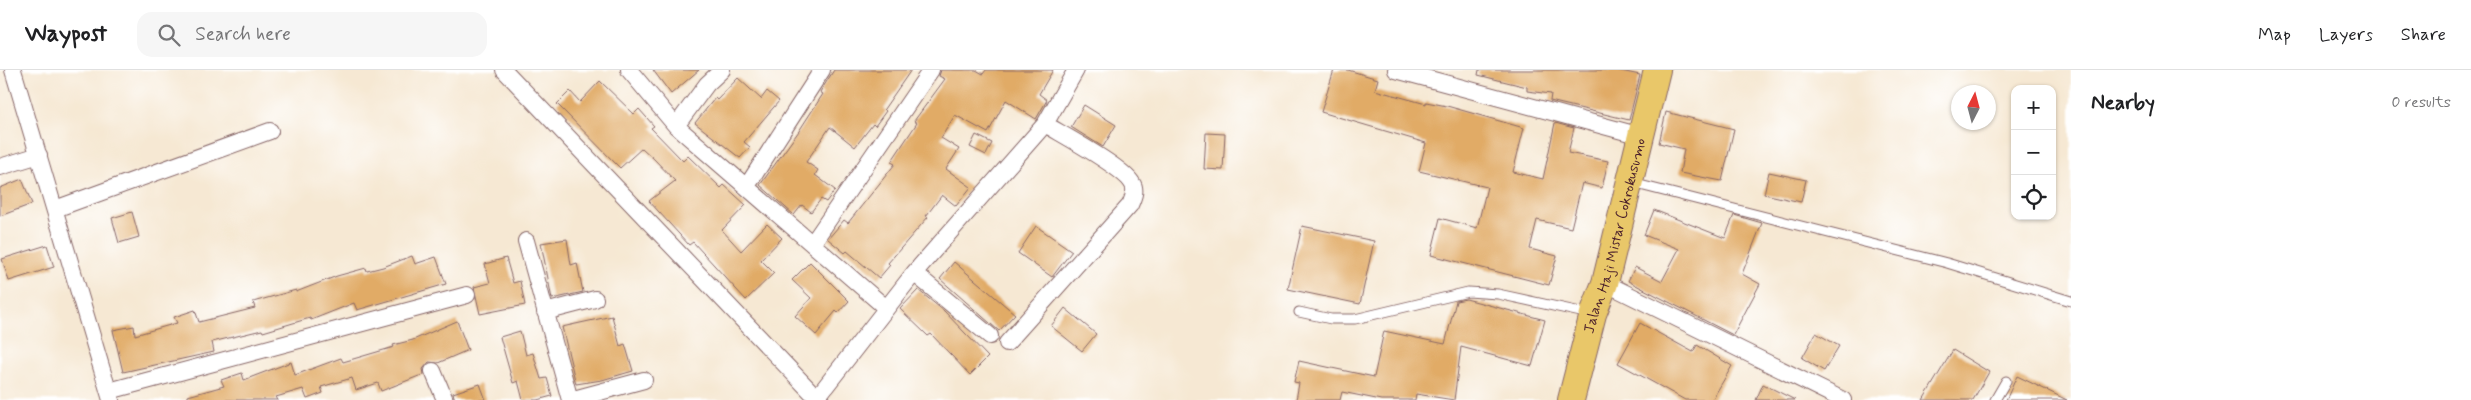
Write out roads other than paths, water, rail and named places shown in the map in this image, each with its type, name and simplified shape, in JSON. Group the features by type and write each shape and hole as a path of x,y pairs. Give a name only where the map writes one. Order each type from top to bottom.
{"main road":[{"name":"Jalan Haji Mistar Cokrokusumo","path":"1570,400 1593,314 1605,282 1657,70"}],"street":[{"path":"13,70 110,396 467,295"},
{"path":"504,70 816,399 914,273 1045,124 1076,70"},
{"path":"629,70 676,126 886,308"},
{"path":"676,126 707,84 722,70"},
{"path":"746,186 822,70"},
{"path":"812,244 931,70"},
{"path":"1396,70 1640,136"},
{"path":"1007,343 1130,205 1135,191 1132,182 1120,170 1045,124"},
{"path":"55,209 270,131"},
{"path":"0,167 39,155"},
{"path":"526,241 570,400 644,380"},
{"path":"914,273 990,336"},
{"path":"1605,282 1843,400"},
{"path":"545,312 595,299"},
{"path":"433,371 445,400"}],"lane":[{"path":"1630,182 1947,263 2071,301"},
{"path":"1299,312 1331,319 1355,319 1468,292 1498,294 1593,314"},
{"path":"1995,400 2006,381"}]}
